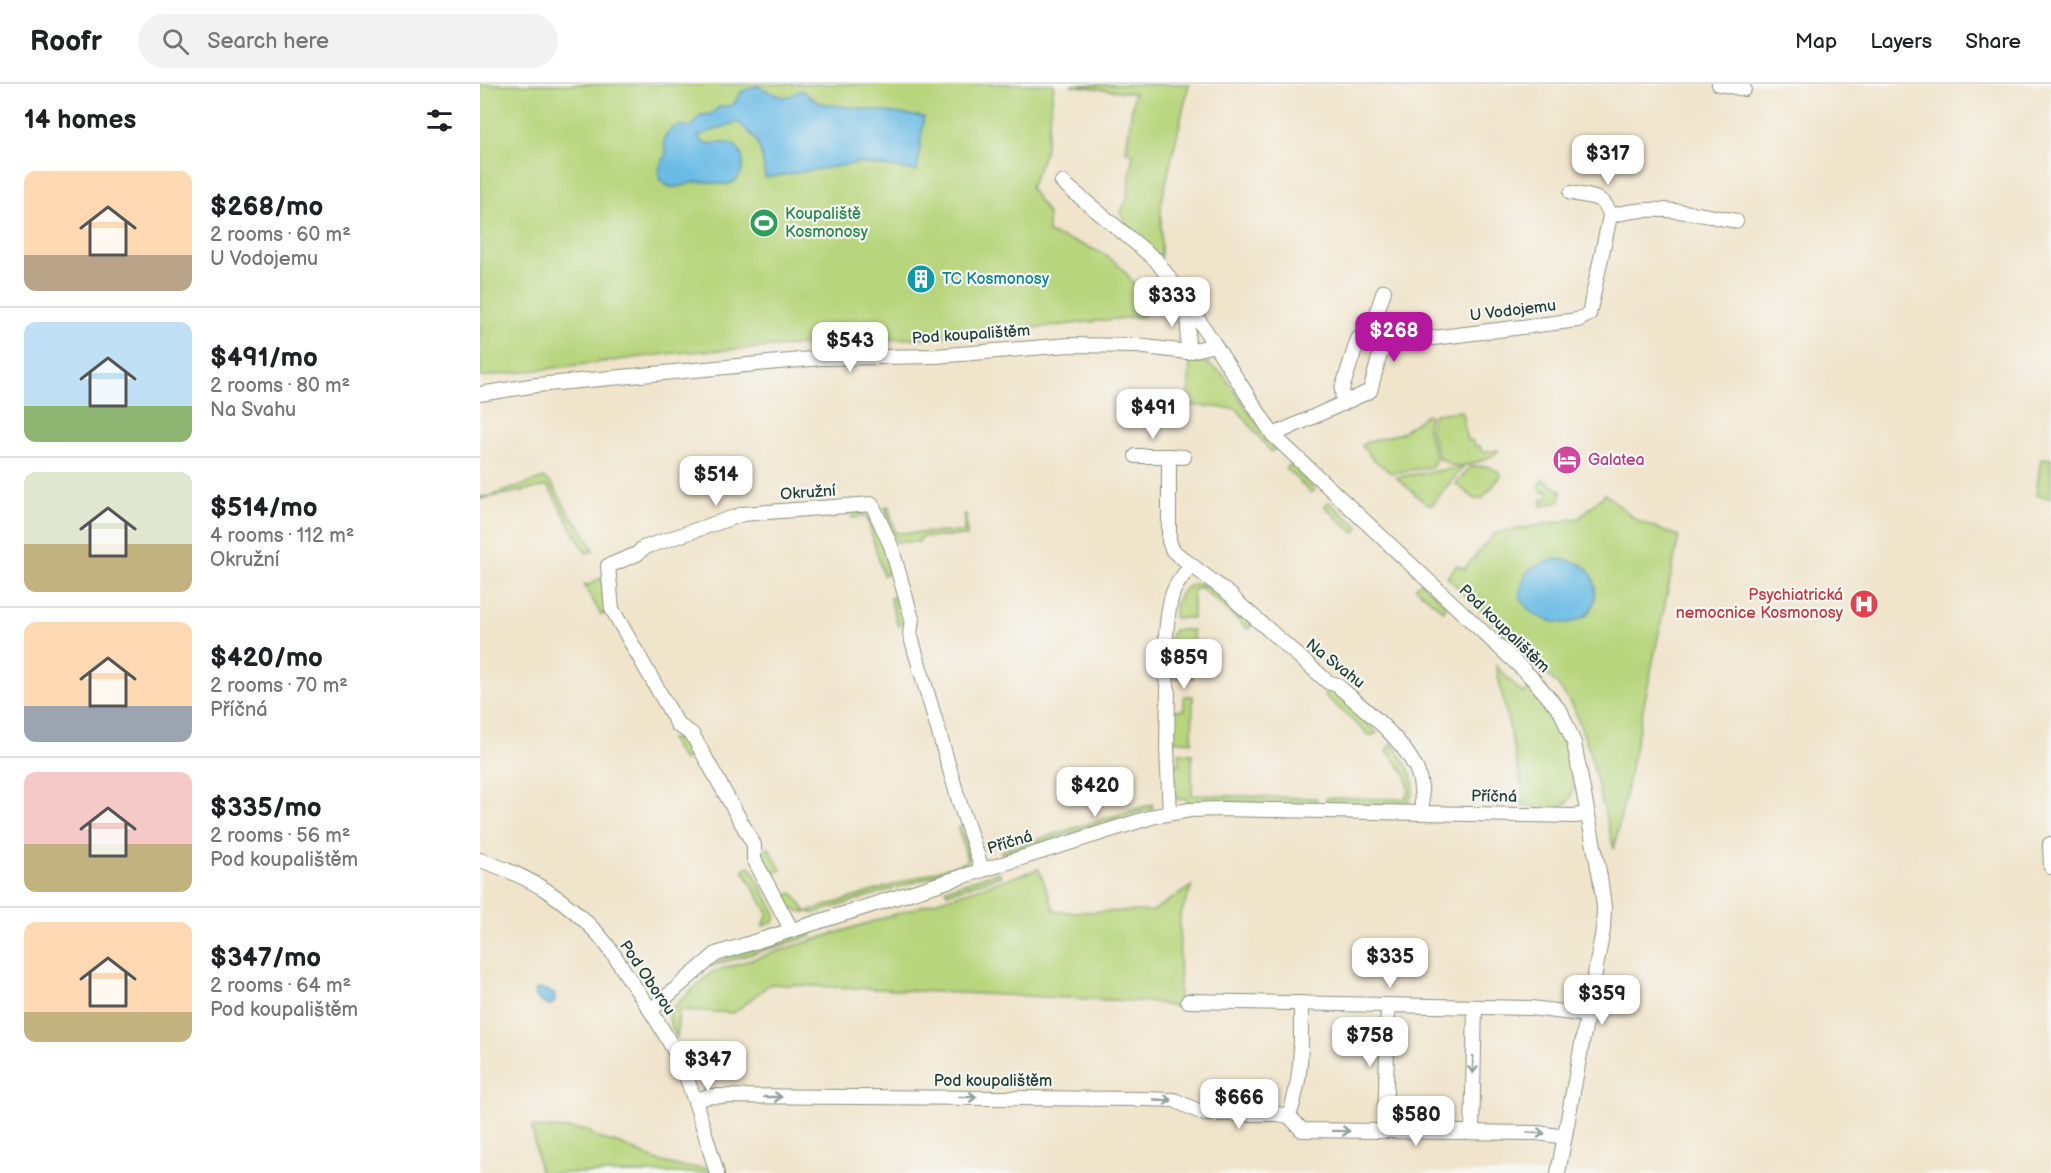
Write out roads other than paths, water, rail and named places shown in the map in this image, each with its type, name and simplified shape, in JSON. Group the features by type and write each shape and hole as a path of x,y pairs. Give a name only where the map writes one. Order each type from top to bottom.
{"street":[{"path":"1719,84 1744,89"},
{"name":"Pod koupalištěm","path":"1062,182 1156,260 1189,305 1273,435 1532,678 1561,711 1574,743 1604,907 1603,930 1558,1173"},
{"path":"1571,193 1600,199 1605,202 1610,216 1629,211 1670,209 1736,221"},
{"name":"U Vodojemu","path":"1273,435 1370,391 1380,354 1393,343 1578,320 1589,314 1610,216"},
{"path":"1343,404 1342,388 1358,339 1370,333 1384,291"},
{"path":"1187,352 1189,305"},
{"name":"Pod koupalištěm","path":"480,394 537,385 821,358 936,356 1069,345 1137,346 1187,352 1214,345"},
{"name":"Na Svahu","path":"1136,456 1176,457 1169,541 1173,552 1232,596 1237,603 1310,667 1328,682 1337,685 1392,735 1416,768 1422,812"},
{"name":"Okružní","path":"791,929 754,859 754,845 692,734 678,725 612,609 608,566 637,554 643,548 743,514 872,504 891,546 912,619 910,634 959,801 982,869"},
{"path":"1170,813 1167,748 1168,689 1165,680 1166,636 1169,605 1175,588 1190,566"},
{"name":"Příčná","path":"651,1010 716,954 982,869 1170,813 1210,809 1575,816 1587,814"},
{"path":"2050,844 2051,867"},
{"name":"Pod Oborou","path":"480,860 513,871 544,888 572,909 599,936 651,1010 683,1070 717,1173"},
{"path":"1188,1001 1531,1008 1588,1015"},
{"path":"1289,1116 1297,1094 1300,1075 1301,1003"},
{"path":"1385,1131 1388,1005"},
{"path":"1472,1132 1475,1007"},
{"name":"Pod koupalištěm","path":"695,1101 709,1096 1174,1100 1205,1114 1289,1116 1302,1130 1538,1133 1564,1137"}],"water":[{"path":"757,86 779,96 789,96 801,90 819,103 924,117 917,171 859,163 765,178 763,160 755,140 737,122 698,136 707,143 733,144 738,149 743,164 736,180 726,184 697,182 674,187 661,181 658,173 665,156 664,143 669,130 677,126 691,127 701,115 711,114 719,107 733,105 742,91"},
{"path":"1557,559 1584,566 1594,580 1593,604 1590,611 1578,620 1561,623 1541,618 1529,610 1520,597 1526,574 1540,564"},
{"path":"537,989 547,990 554,994 555,1002 549,1006 540,1002 534,994"}],"place":[{"name":"Koupaliště Kosmonosy","path":"764,223"},
{"name":"TC Kosmonosy","path":"921,279"},
{"name":"Galatea","path":"1567,460"},
{"name":"Psychiatrická nemocnice Kosmonosy","path":"1864,604"}]}
